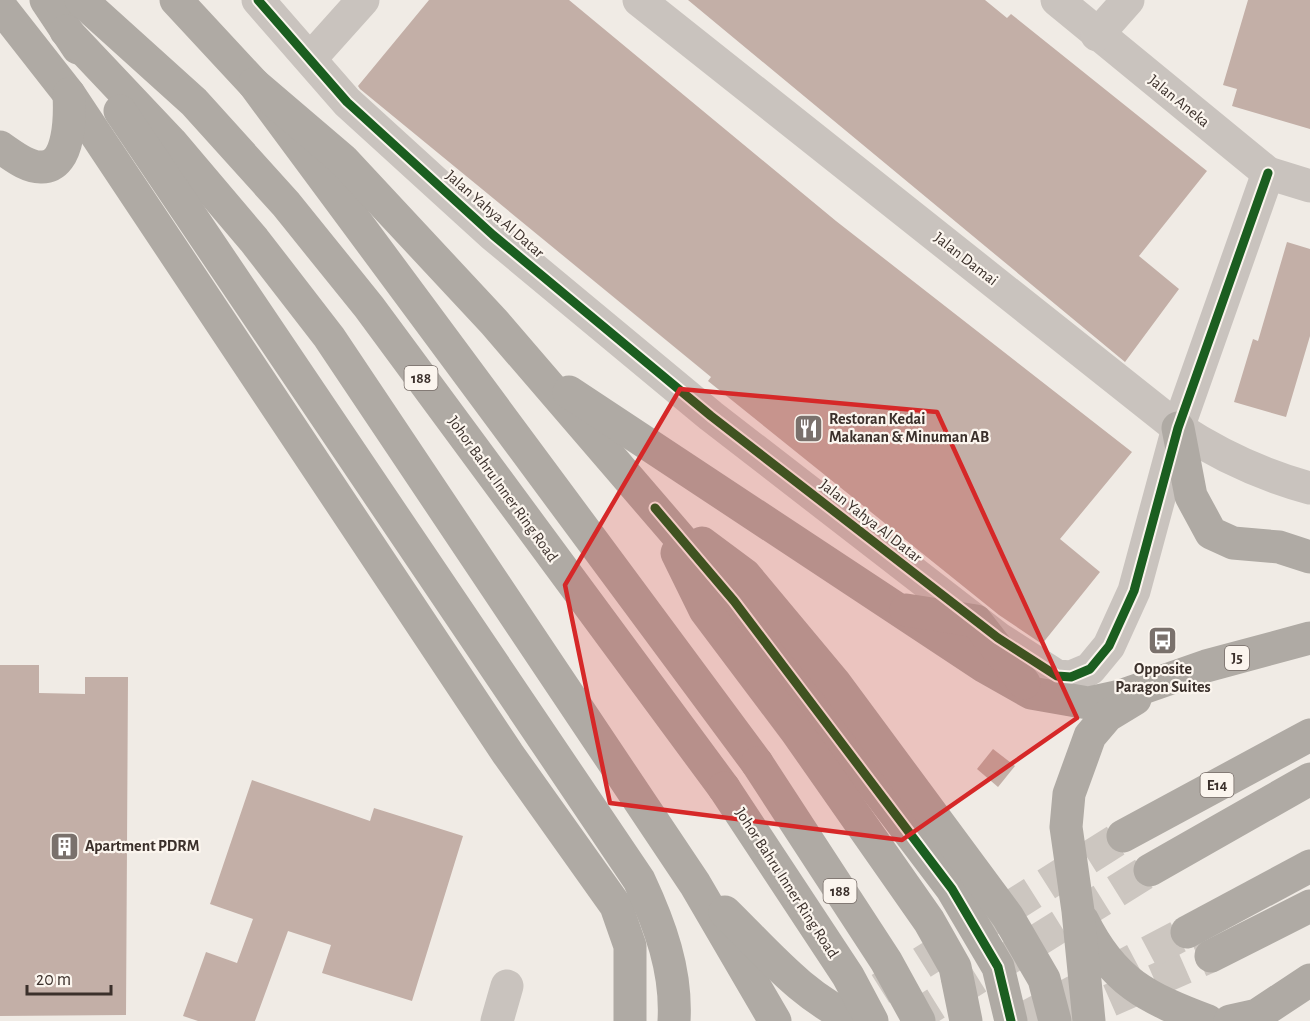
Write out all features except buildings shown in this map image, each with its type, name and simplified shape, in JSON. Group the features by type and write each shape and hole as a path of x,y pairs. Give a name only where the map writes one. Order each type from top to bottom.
{"highway":[{"path":"46,0 639,880 658,919 670,961 674,1021"},
{"name":"Johor Bahru Inner Ring Road","path":"81,0 194,102 286,204 369,307 724,788 848,976 872,1021"},
{"name":"188","path":"176,0 254,84 756,763 886,961 919,1021"},
{"path":"0,6 69,94 508,754 616,906 630,946 630,1021"},
{"path":"66,31 171,142 254,240 329,337 695,884 775,1021"},
{"path":"254,84 344,160 535,370 734,601 952,889 998,967 1011,1021"},
{"path":"0,147 22,162 42,168 53,165 60,158 70,122 69,94"},
{"path":"535,370 985,667 1031,693 1088,703 1164,680"},
{"path":"1178,428 1191,496 1211,533 1233,543 1279,547 1310,557"},
{"path":"655,508 705,610 796,731 929,921 955,967 966,1021"},
{"path":"655,508 745,575 836,683 1008,917 1044,979 1055,1021"},
{"path":"895,608 976,621 1031,693"},
{"name":"J5","path":"1164,680 1310,638"},
{"path":"1089,1021 1078,911 1066,827 1069,794 1077,765 1090,736 1107,716 1164,680"},
{"name":"E14","path":"1123,836 1310,735"},
{"name":"E14","path":"1150,870 1310,779"},
{"path":"1187,932 1310,866"},
{"path":"695,884 807,991 843,1015 858,1021"},
{"path":"1211,956 1310,906"},
{"path":"1078,911 1097,949 1126,981 1162,1004 1208,1021"},
{"path":"1230,1021 1257,1015 1307,982"},
{"path":"1277,1021 1307,982"}],"street":[{"name":"Jalan Yahya Al Datar","path":"258,0 311,58 347,102 493,235 711,416 976,621 1057,676 1071,678 1090,669 1109,646 1134,591 1178,428 1268,173"},
{"path":"311,58 363,0"},
{"name":"Jalan Damai","path":"639,0 1178,428 1212,450 1274,478 1310,488"},
{"name":"Jalan Aneka","path":"1057,0 1268,173 1310,186"},
{"path":"1097,34 1128,0"},
{"path":"497,1021 507,986"}],"highlighted area":[{"path":"680,389 937,412 1077,718 902,840 610,803 565,585"}],"tunnel":[{"path":"839,1015 1123,836"},
{"path":"908,1021 1150,870"},
{"path":"1019,1021 1187,932"},
{"path":"1065,1020 1211,956"}],"cycle path":[{"path":"258,0 347,102 493,235 711,416 998,638 1057,676 1071,677 1090,669 1109,646 1134,591 1178,428 1268,173"},
{"path":"655,508 734,601 952,889 998,967 1011,1021"}],"place":[{"name":"Restoran Kedai Makanan & Minuman AB","path":"808,428"},
{"name":"Opposite Paragon Suites","path":"1163,641"},
{"name":"Apartment PDRM","path":"64,846"}]}
